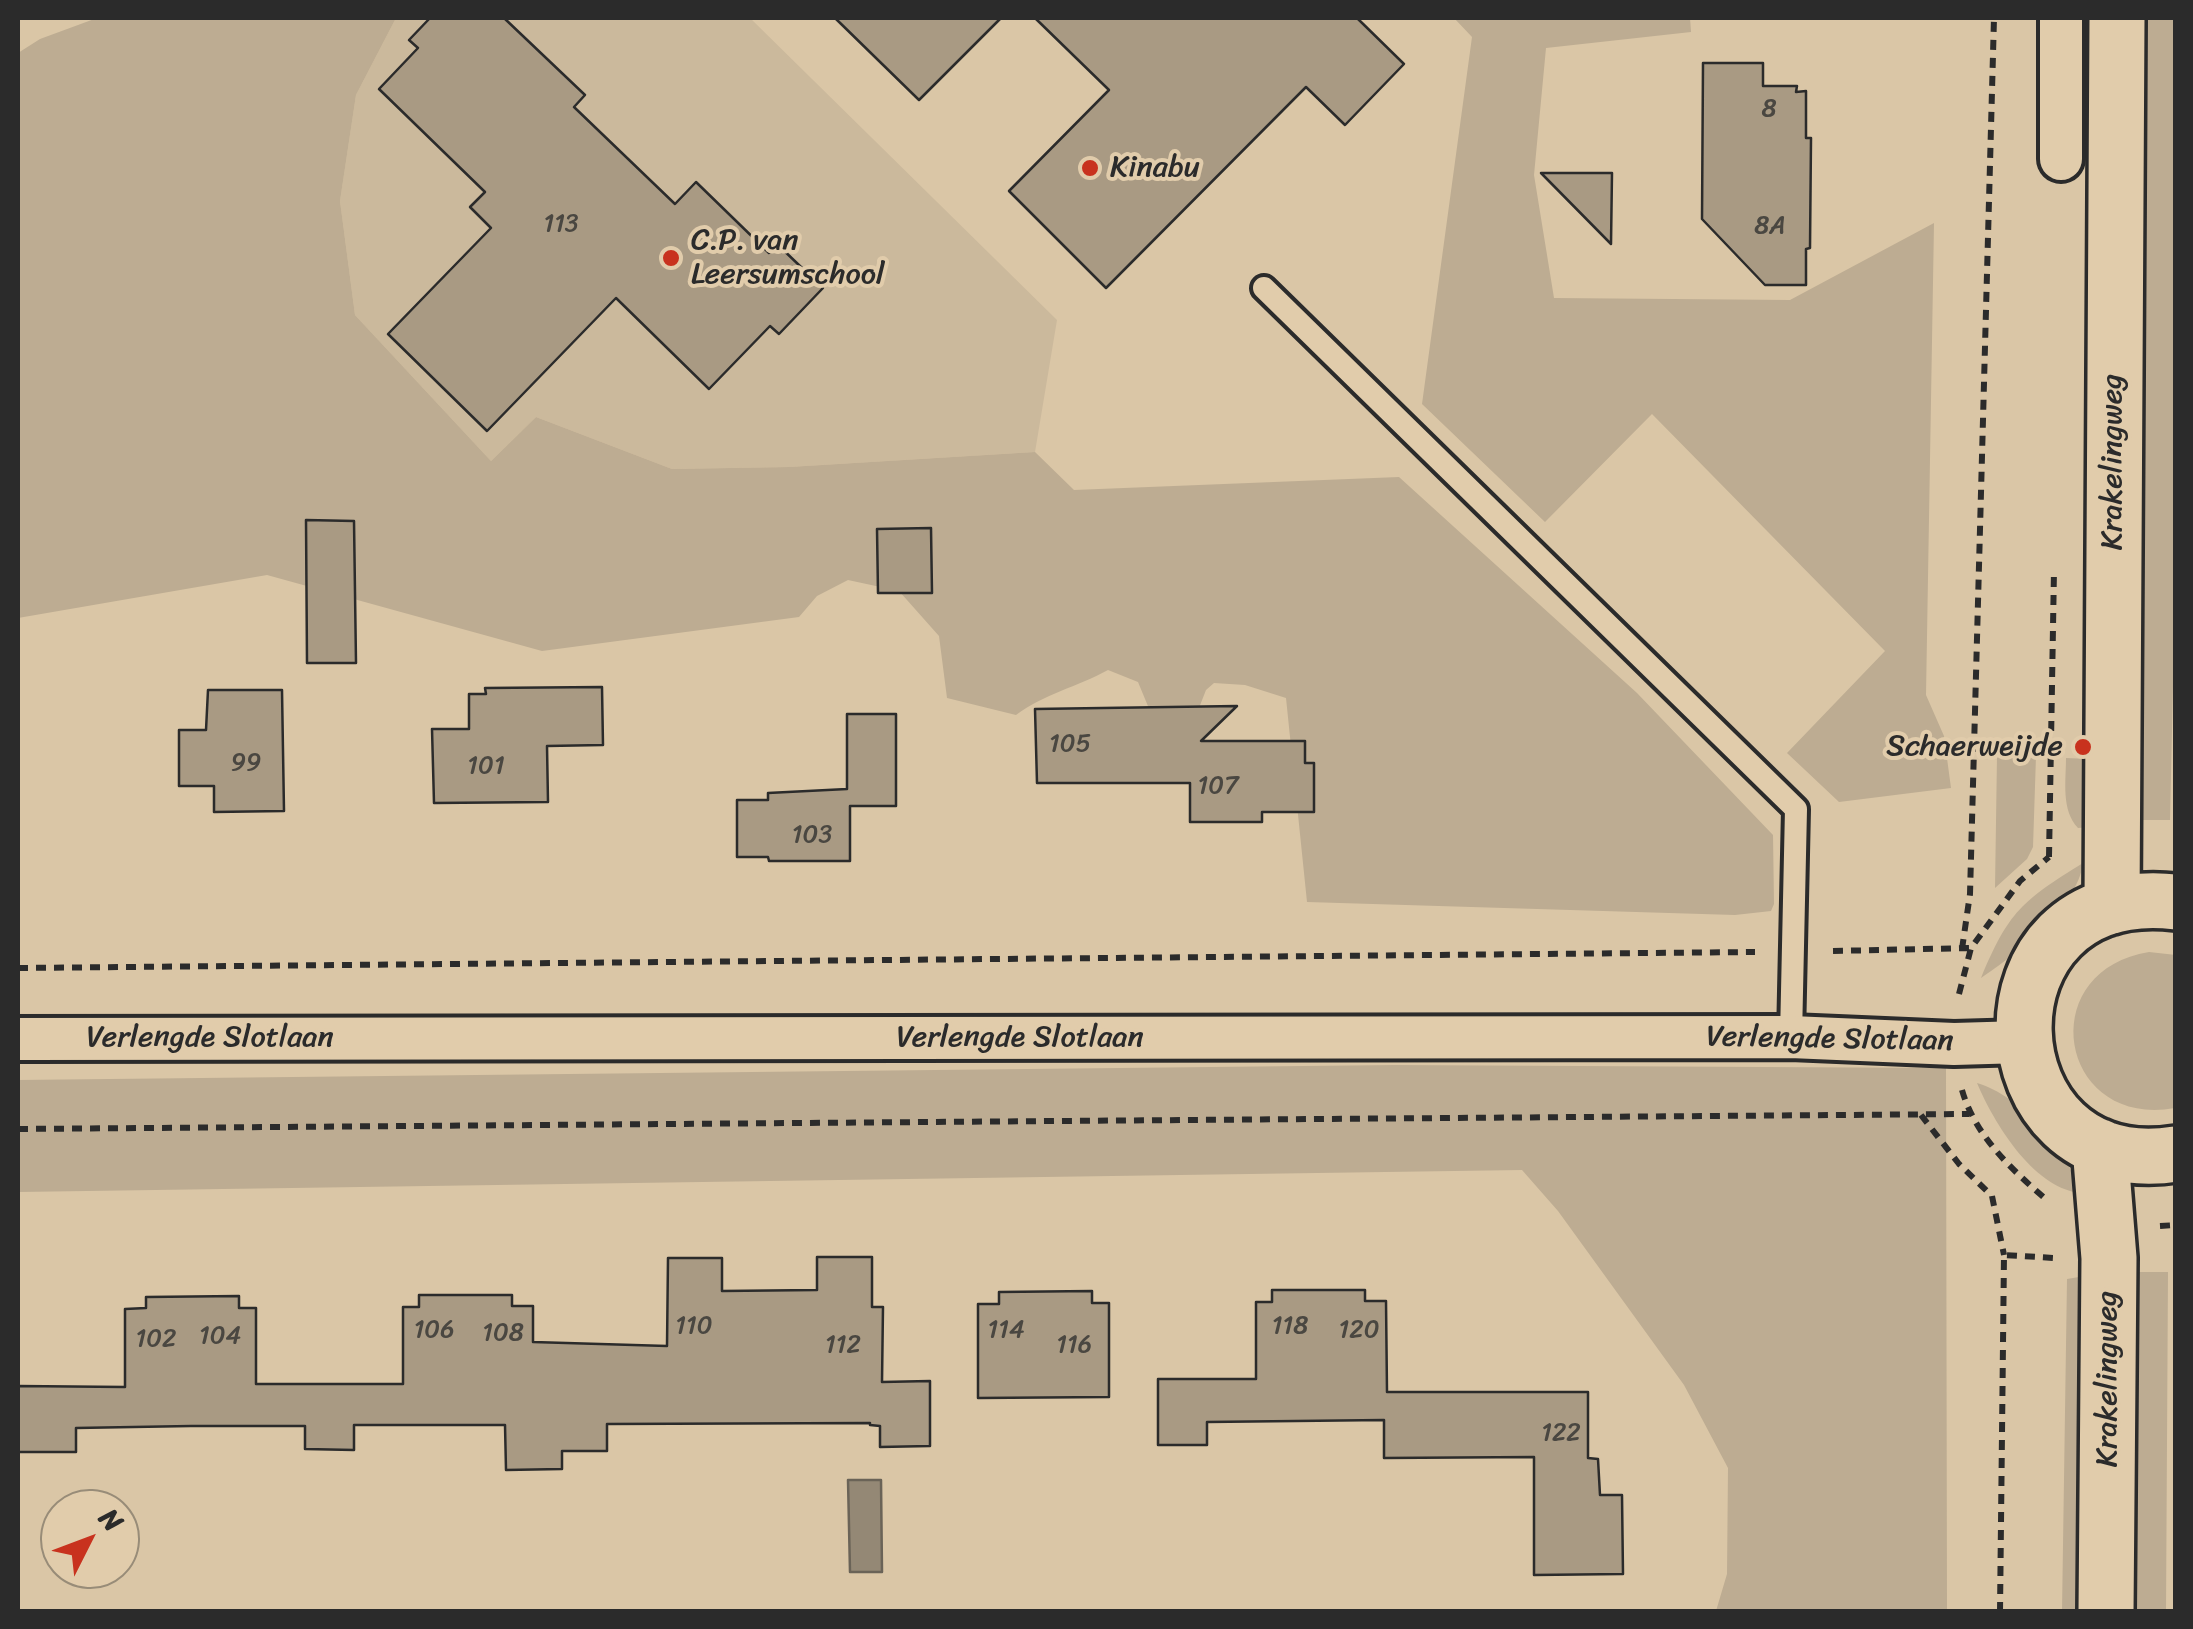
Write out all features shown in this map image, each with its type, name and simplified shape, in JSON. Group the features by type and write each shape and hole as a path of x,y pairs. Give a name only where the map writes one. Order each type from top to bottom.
{"main road":[{"name":"Krakelingweg","path":"2112,906 2117,18"},
{"path":"2176,902 2132,901 2112,906 2089,916 2050,947 2027,992 2022,1042 2047,1106 2062,1122 2100,1146 2140,1156 2176,1154"},
{"name":"Krakelingweg","path":"2100,1146 2109,1258 2106,1612"}],"street":[{"path":"2061,18 2061,159"},
{"name":"Verlengde Slotlaan","path":"18,1039 1791,1037 1954,1044 2022,1042"}],"lane":[{"path":"1264,288 1796,809 1791,1037"}],"path":[{"path":"1962,949 1970,894 1994,18"},
{"path":"1975,746 2067,747"},
{"path":"18,968 1972,948"},
{"path":"1920,1114 1958,1164 1992,1196 2004,1255 2000,1612"},
{"path":"18,1129 1969,1114 2009,1166 2053,1206"},
{"path":"2004,1255 2053,1258"}],"shaded area":[{"path":"97,18 396,18 356,95 340,201 355,315 491,461 536,417 672,469 789,467 1035,452 1074,490 1399,477 1637,693 1773,835 1771,911 1735,915 1307,902 1286,698 1245,685 1214,683 1206,690 1197,713 1150,711 1138,682 1108,670 1016,715 947,698 939,636 899,591 848,580 817,596 799,617 542,651 267,575 18,618 18,53 40,39"},
{"name":"C.P. van Leersumschool","path":"396,18 750,18 1057,320 1035,452 789,467 672,469 536,417 491,461 355,315 340,201 356,95"},
{"path":"1454,18 1690,18 1691,32 1546,48 1534,175 1554,298 1790,300 1934,223 1926,695 1944,736 1951,788 1839,802 1787,753 1885,651 1652,414 1545,522 1422,404 1472,37"},
{"path":"2134,18 2175,18 2176,551 2170,820 2127,820"},
{"path":"1997,756 2036,756 2033,847 2027,859 1995,888"},
{"path":"2066,758 2089,759 2091,827 2078,828 2069,813"},
{"path":"2083,863 2070,897 2058,913 2028,943 1981,978 2009,922 2031,898"},
{"path":"2149,952 2176,955 2175,1108 2136,1108 2106,1095 2085,1073 2075,1045 2075,1015 2087,987 2112,965"},
{"path":"1395,1065 1946,1068 1947,1611 1716,1611 1727,1574 1728,1468 1684,1385 1558,1211 1522,1170 18,1192 18,1080"},
{"path":"1977,1083 2009,1099 2040,1126 2065,1159 2079,1193 2062,1188 2031,1166 2004,1134"},
{"path":"2124,1272 2168,1272 2166,1611 2121,1612"},
{"path":"2085,1276 2089,1611 2062,1612 2067,1279"},
{"path":"848,1480 881,1480 882,1572 850,1572"}],"building":[{"path":"430,18 504,18 585,95 574,107 675,204 696,182 769,253 777,244 823,288 779,334 770,326 709,389 616,298 487,431 388,334 491,228 470,207 485,192 379,89 418,48 409,40"},
{"path":"835,18 1001,18 919,100"},
{"name":"Kinabu","path":"1035,18 1357,18 1404,64 1345,125 1306,87 1106,288 1009,191 1109,90"},
{"path":"1703,63 1763,63 1763,86 1797,86 1796,92 1806,91 1806,138 1811,138 1806,285 1765,285 1702,219"},
{"path":"1541,173 1612,173 1611,244"},
{"path":"306,520 354,521 356,663 307,663"},
{"path":"931,528 932,593 878,593 877,529"},
{"path":"602,687 603,745 547,746 548,802 434,803 432,729 469,729 469,694 486,694 485,688"},
{"path":"208,690 282,690 284,811 214,812 214,786 179,786 179,730 206,730"},
{"path":"1237,706 1201,741 1305,741 1305,763 1314,763 1314,812 1262,812 1262,822 1190,822 1190,783 1037,783 1035,709"},
{"path":"847,714 896,714 896,806 850,806 850,861 737,857 737,800 768,800 768,793 847,789"},
{"path":"817,1257 872,1257 872,1307 883,1307 882,1382 930,1381 930,1446 880,1447 880,1426 870,1423 607,1424 607,1451 562,1451 562,1469 506,1470 505,1425 354,1425 354,1450 305,1449 305,1426 191,1426 76,1428 76,1452 18,1452 18,1386 125,1387 125,1309 146,1308 146,1297 239,1296 239,1308 256,1308 256,1384 403,1384 403,1307 419,1307 419,1295 512,1295 512,1306 533,1306 533,1342 667,1346 668,1258 722,1258 722,1291 817,1290"},
{"path":"1272,1290 1365,1290 1365,1301 1386,1301 1387,1392 1588,1392 1588,1458 1598,1459 1600,1495 1622,1495 1623,1574 1534,1575 1534,1457 1384,1458 1384,1420 1207,1422 1207,1445 1158,1445 1158,1379 1256,1379 1256,1302 1272,1302"},
{"path":"1092,1291 1092,1303 1109,1303 1109,1397 978,1398 978,1304 999,1304 999,1292"}],"place":[{"name":"Kinabu","path":"1090,168"},
{"name":"C.P. van Leersumschool","path":"671,258"},
{"name":"Schaerweijde","path":"2083,747"}]}
